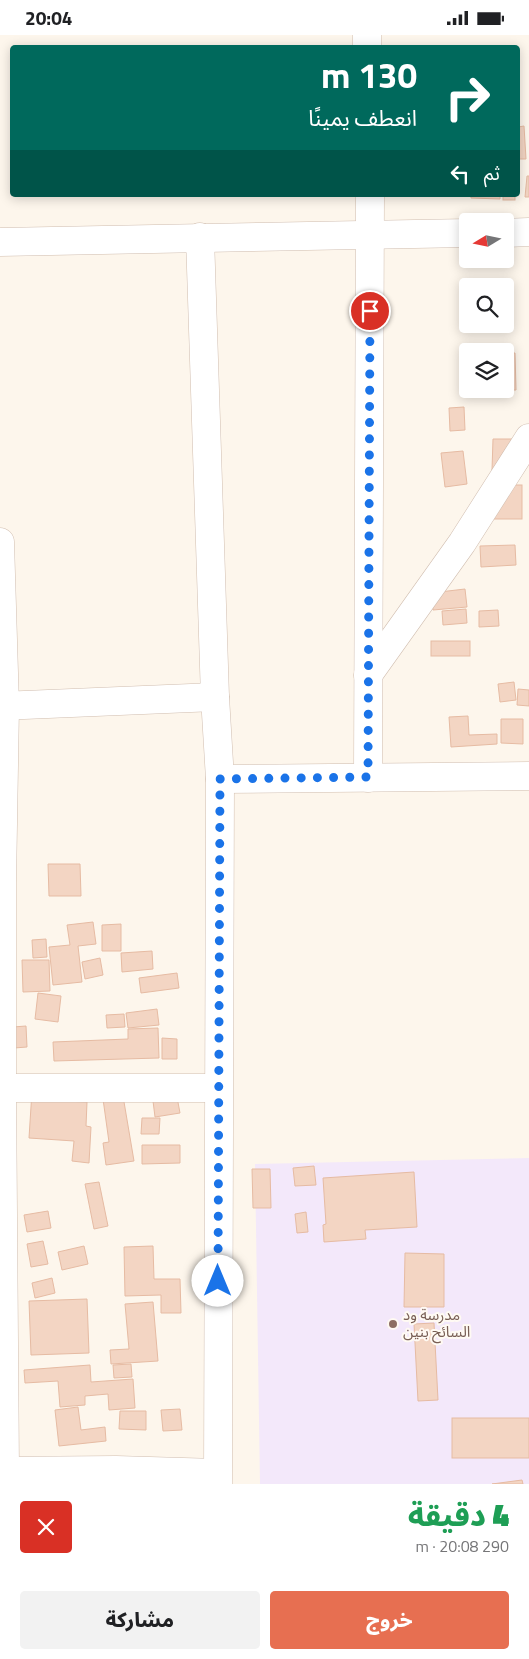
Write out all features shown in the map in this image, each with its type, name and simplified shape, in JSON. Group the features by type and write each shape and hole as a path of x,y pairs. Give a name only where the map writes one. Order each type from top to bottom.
{"street":[{"path":"368,777 370,197"},
{"path":"514,233 529,232"},
{"path":"0,242 459,233"},
{"path":"0,542 2,706 2,1471 116,1470 218,1478 220,779 215,697 200,237"},
{"path":"368,675 462,543 529,438"},
{"path":"2,706 215,697"},
{"path":"220,779 529,776"},
{"path":"1,1088 218,1089"}],"shaded area":[{"name":"مدرسة ود السائح بنين","path":"529,1158 529,1484 260,1484 255,1164"}],"building":[{"path":"524,126 526,159 520,159 520,127"},
{"path":"527,176 529,176 529,197 525,197"},
{"path":"500,197 500,199 471,198"},
{"path":"503,197 515,197 515,200 503,200"},
{"path":"514,353 515,353 516,390 514,390"},
{"path":"464,407 465,430 450,431 449,408"},
{"path":"493,439 512,439 492,470"},
{"path":"463,451 467,484 445,487 441,453"},
{"path":"494,485 522,485 522,519 494,519"},
{"path":"515,545 516,565 481,567 480,546"},
{"path":"465,589 467,607 433,610 431,593"},
{"path":"466,609 467,623 443,625 442,611"},
{"path":"498,610 499,626 479,627 479,611"},
{"path":"431,641 470,641 470,656 431,656"},
{"path":"514,682 516,700 500,702 498,684"},
{"path":"518,689 529,690 529,706 517,705"},
{"path":"468,716 469,735 497,734 497,744 451,747 449,717"},
{"path":"501,719 523,719 523,744 501,743"},
{"path":"48,864 80,864 81,896 49,896"},
{"path":"93,922 96,944 78,946 82,982 53,985 49,947 70,945 67,925"},
{"path":"121,924 121,951 102,951 102,925"},
{"path":"46,939 47,957 33,958 32,940"},
{"path":"152,951 153,969 122,972 121,953"},
{"path":"100,958 103,975 85,979 82,962"},
{"path":"22,960 49,960 50,991 23,992"},
{"path":"177,973 179,988 141,993 139,978"},
{"path":"38,993 61,996 58,1022 35,1019"},
{"path":"157,1009 159,1025 128,1028 126,1013"},
{"path":"124,1014 125,1027 107,1028 106,1015"},
{"path":"26,1026 27,1047 14,1048 13,1027"},
{"path":"158,1028 159,1058 54,1061 53,1042 128,1039 128,1029"},
{"path":"162,1038 177,1039 177,1059 162,1059"},
{"path":"32,1091 63,1101 87,1102 86,1126 91,1127 89,1163 72,1161 74,1141 29,1138"},
{"path":"123,1096 134,1161 106,1165 103,1143 109,1142 103,1099"},
{"path":"177,1097 180,1113 155,1117 153,1101"},
{"path":"142,1118 160,1118 159,1134 141,1134"},
{"path":"142,1145 180,1145 180,1163 142,1164"},
{"path":"314,1166 316,1185 295,1186 293,1168"},
{"path":"252,1169 270,1169 271,1208 253,1208"},
{"path":"414,1172 417,1227 365,1230 366,1239 324,1242 323,1225 326,1224 323,1178"},
{"path":"99,1182 108,1226 94,1229 85,1184"},
{"path":"48,1211 51,1228 27,1232 24,1215"},
{"path":"306,1212 308,1232 297,1233 295,1214"},
{"path":"43,1241 48,1264 31,1267 27,1244"},
{"path":"84,1246 88,1264 62,1270 58,1252"},
{"path":"153,1246 154,1279 180,1279 181,1313 161,1313 161,1295 125,1296 124,1247"},
{"path":"405,1253 444,1254 444,1307 404,1307"},
{"path":"52,1278 55,1293 35,1298 32,1283"},
{"path":"87,1299 89,1353 31,1355 29,1301"},
{"path":"153,1302 158,1361 111,1364 110,1350 129,1349 125,1304"},
{"path":"434,1323 438,1400 418,1401 414,1324"},
{"path":"131,1364 132,1377 114,1378 113,1365"},
{"path":"90,1365 91,1382 133,1379 135,1408 109,1410 108,1394 85,1396 85,1405 60,1407 58,1381 25,1383 24,1370"},
{"path":"78,1407 81,1430 105,1427 106,1441 59,1446 55,1410"},
{"path":"180,1409 182,1430 163,1431 161,1410"},
{"path":"120,1411 146,1411 146,1430 119,1429"},
{"path":"452,1418 529,1418 529,1458 452,1458"},
{"path":"522,1480 523,1484 492,1484"}],"place":[{"name":"مدرسة ود السائح بنين","path":"393,1324"}],"route":[{"path":"218,1281 220,779 368,777 370,311"}]}
